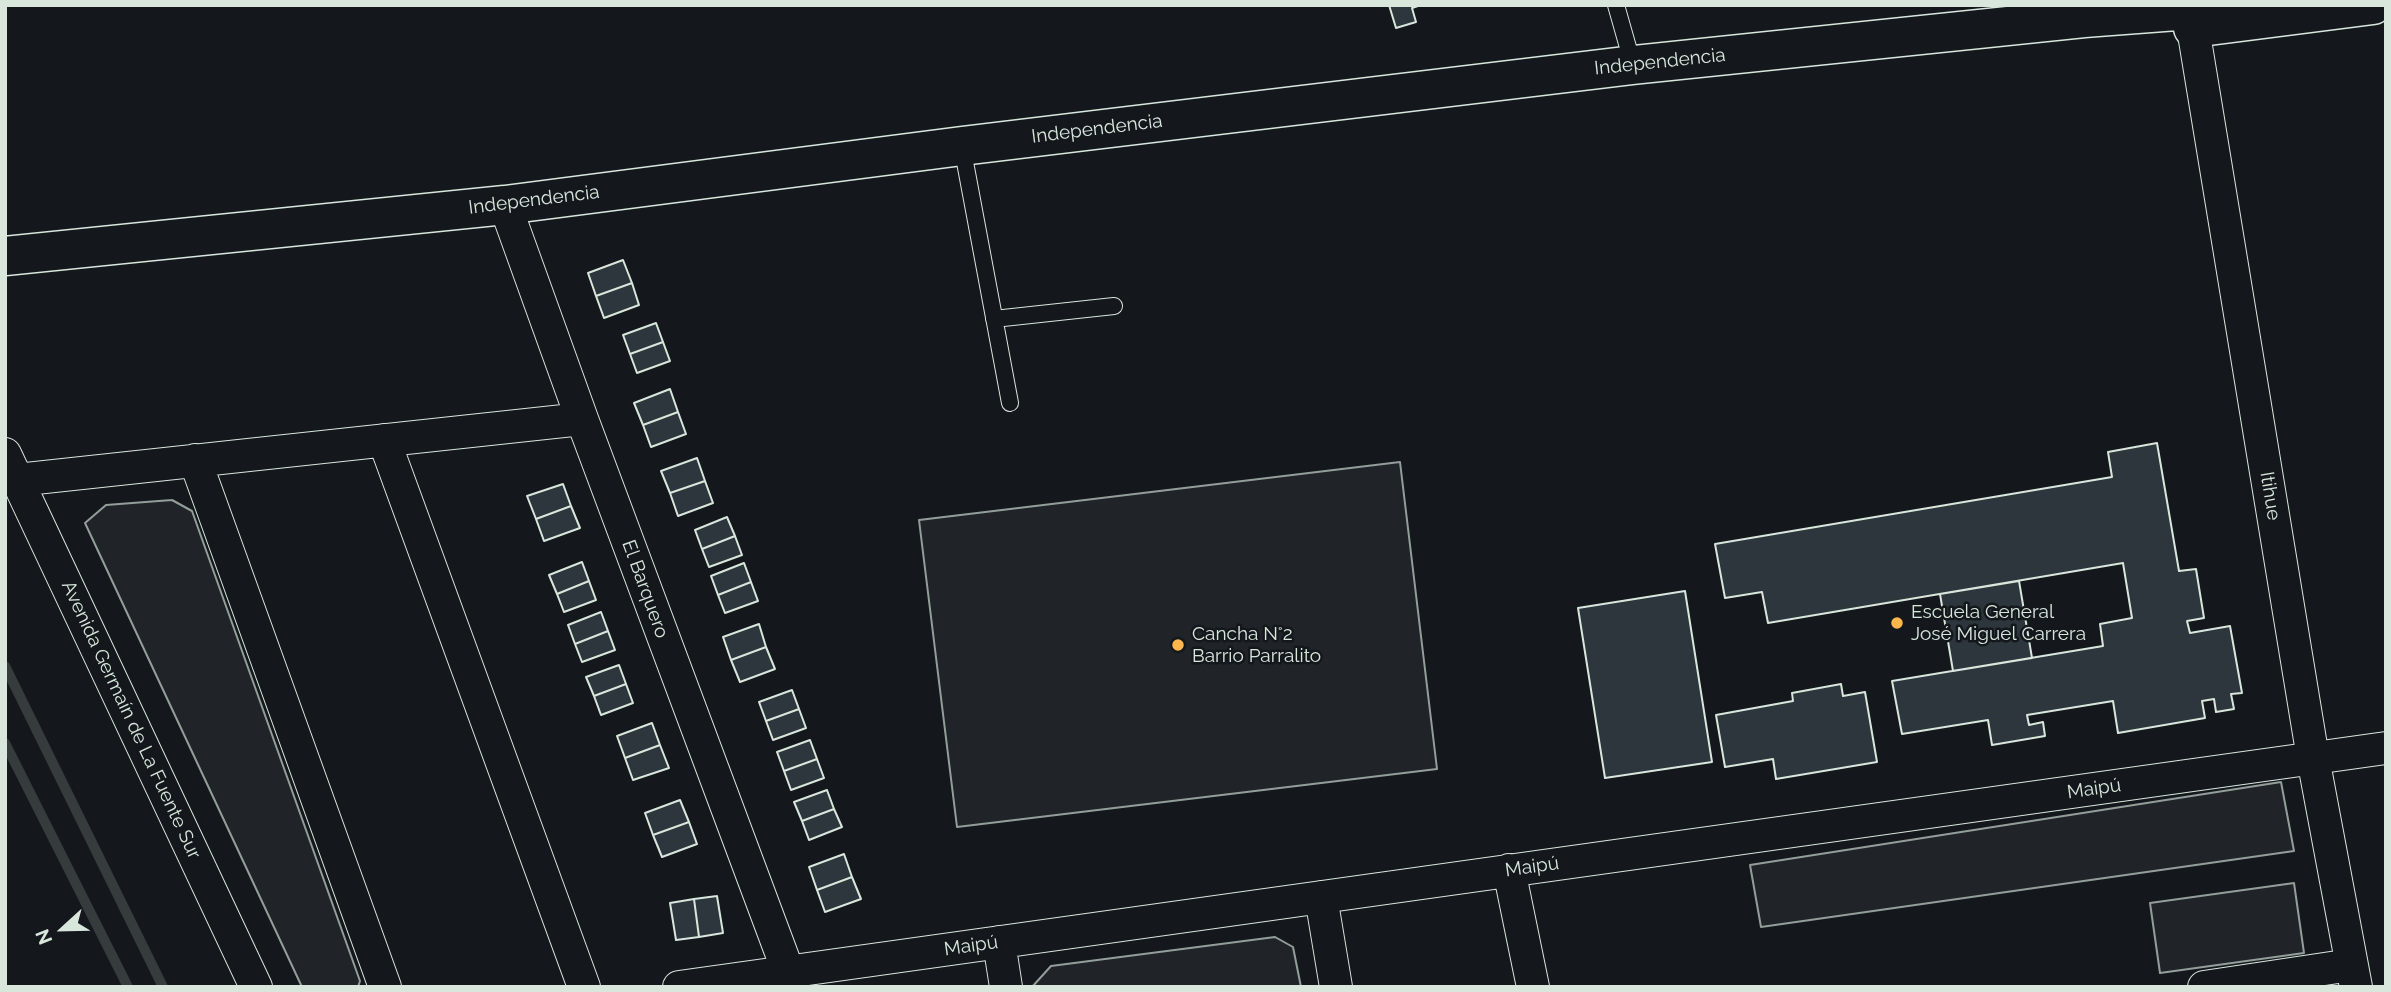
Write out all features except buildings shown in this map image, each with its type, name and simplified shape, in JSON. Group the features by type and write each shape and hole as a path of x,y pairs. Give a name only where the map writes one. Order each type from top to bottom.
{"street":[{"name":"Independencia","path":"5,256 505,205 962,146 1633,65 2084,18 2373,5"},
{"name":"Itihue","path":"2190,14 2313,758 2353,976"},
{"name":"El Barquero","path":"505,205 790,979"},
{"path":"11,467 195,460 582,419"},
{"path":"384,440 584,987"},
{"path":"195,460 385,987"},
{"name":"Avenida Germaín de La Fuente Sur","path":"11,467 256,987"},
{"name":"Maipú","path":"679,987 790,979 999,942 2386,748"},
{"path":"1509,870 1533,987"},
{"path":"1321,897 1336,987"},
{"path":"999,942 1006,987"},
{"path":"2204,987 2353,976"}],"lane":[{"path":"1616,5 1633,65"},
{"path":"962,146 1010,403"},
{"path":"994,319 1114,306"}],"shaded area":[{"name":"Cancha N°2 Barrio Parralito","path":"1400,462 1437,769 957,827 919,520"},
{"path":"172,500 192,511 360,981 358,987 302,987 85,523 106,505"},
{"path":"2281,782 2294,851 1761,927 1750,865"},
{"path":"2294,883 2304,953 2160,973 2150,903"},
{"path":"1275,937 1293,947 1301,987 1032,987 1051,966"}],"waterway":[{"path":"5,666 163,987"},
{"path":"5,743 128,987"}],"place":[{"name":"Escuela General José Miguel Carrera","path":"1897,623"},
{"name":"Cancha N°2 Barrio Parralito","path":"1178,645"}]}
